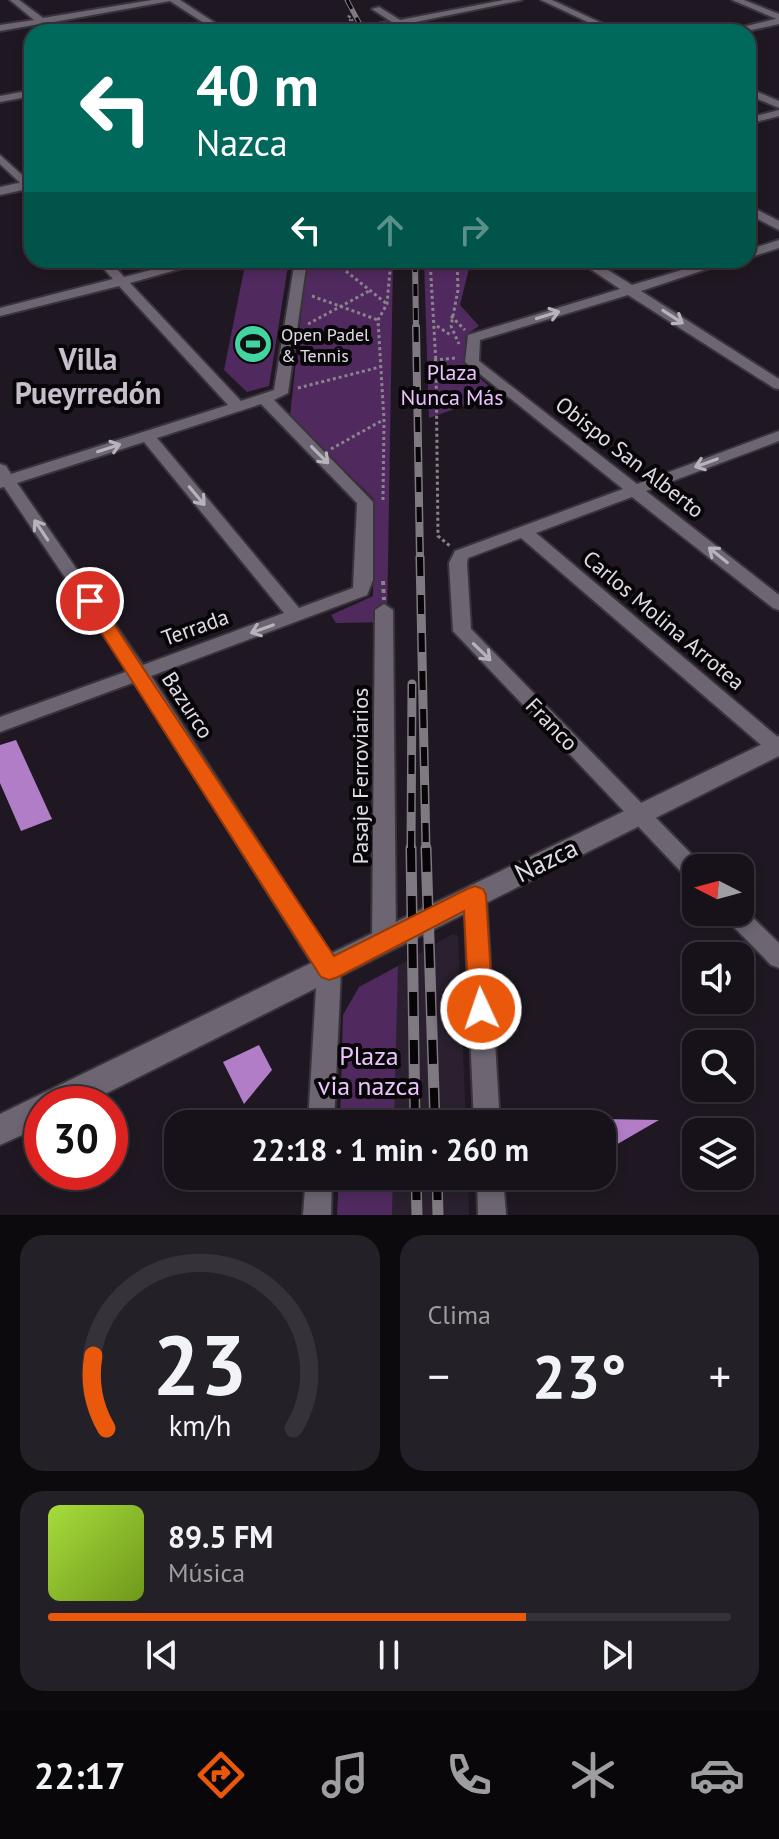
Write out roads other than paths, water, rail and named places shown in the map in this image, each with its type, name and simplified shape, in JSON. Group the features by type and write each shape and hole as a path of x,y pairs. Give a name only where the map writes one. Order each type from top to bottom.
{"street":[{"path":"14,0 45,24"},
{"path":"0,28 167,0"},
{"path":"174,0 212,24"},
{"path":"408,24 518,0"},
{"path":"545,0 598,24"},
{"path":"736,0 779,19"},
{"path":"376,9 402,24"},
{"path":"756,25 779,19"},
{"path":"0,99 24,94"},
{"path":"756,95 779,105"},
{"path":"756,119 779,113"},
{"path":"0,158 24,181"},
{"path":"0,191 24,188"},
{"path":"756,213 779,226"},
{"path":"756,251 779,244"},
{"path":"110,268 239,408"},
{"path":"0,312 174,268"},
{"path":"3,477 147,436 281,393 300,268"},
{"path":"596,268 779,385"},
{"path":"630,290 702,268"},
{"name":"Obispo San Alberto","path":"630,290 473,338 472,362 637,489 779,604"},
{"name":"Terrada","path":"0,725 361,591 364,580 365,502 265,400"},
{"path":"147,436 296,616"},
{"path":"523,531 779,436"},
{"name":"Bazurco","path":"3,477 139,673 329,970"},
{"name":"Franco","path":"523,531 461,555 458,563 462,631 682,858"},
{"name":"Carlos Molina Arrotea","path":"523,531 777,746"},
{"name":"Pasaje Ferroviarios","path":"384,610 384,942"},
{"name":"Nazca","path":"91,1086 777,746"},
{"path":"475,895 486,1110"},
{"path":"748,926 779,958"},
{"path":"322,1110 329,970"},
{"path":"0,1130 24,1119"},
{"path":"317,1215 318,1190"},
{"path":"491,1190 492,1215"}],"tunnel":[{"path":"392,24 403,22"}],"railway":[{"path":"347,0 360,24"},
{"path":"415,268 416,329"},
{"path":"416,327 420,559"},
{"path":"420,557 426,850"},
{"path":"411,849 412,684"},
{"path":"426,848 435,1110"},
{"path":"411,849 415,1110"},
{"path":"416,1190 417,1215"},
{"path":"437,1190 438,1215"}],"place":[{"name":"Open Padel & Tennis","path":"253,344"}],"district":[{"name":"Villa Pueyrredón","path":"88,375"}],"park label":[{"name":"Plaza Nunca Más","path":"452,384"},
{"name":"Plaza via nazca","path":"369,1070"}]}
